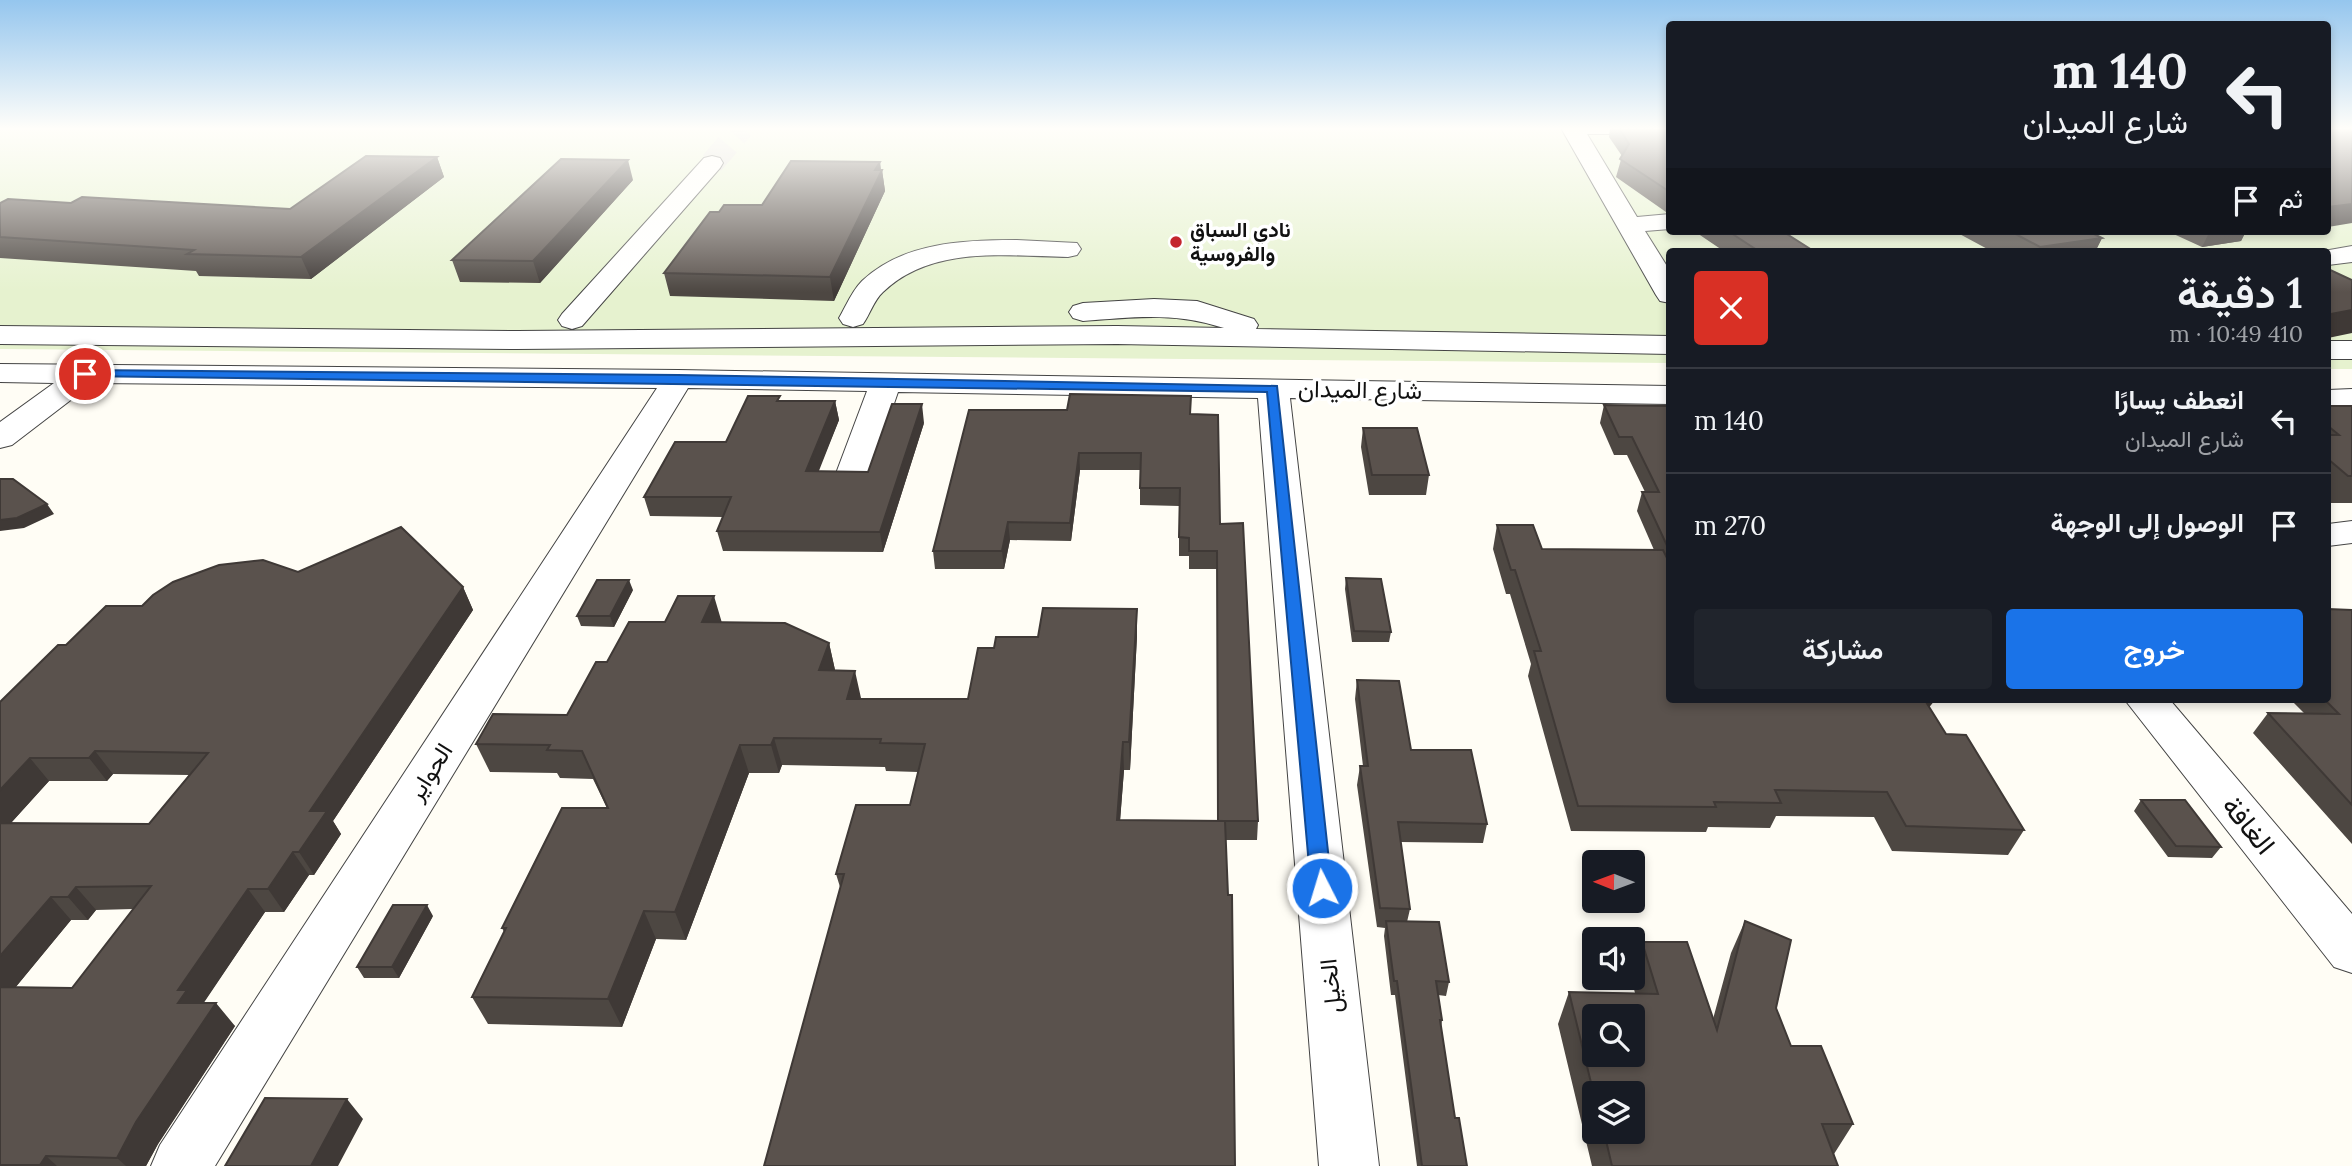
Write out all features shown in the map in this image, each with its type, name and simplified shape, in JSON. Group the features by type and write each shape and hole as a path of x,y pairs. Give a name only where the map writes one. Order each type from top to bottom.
{"street":[{"path":"572,320 695,182"},
{"path":"1604,182 1666,288"},
{"path":"1629,226 1666,221"},
{"path":"853,318 871,287 901,264 935,253 1068,250"},
{"path":"2331,257 2352,254"},
{"path":"0,315 572,320 853,318 1154,307 1197,310 1289,340"},
{"path":"1613,345 1666,311"},
{"path":"0,335 517,340 1055,335 1666,345"},
{"path":"2331,350 2352,350"},
{"name":"شارع الميدان","path":"0,373 678,379 1666,395"},
{"path":"0,438 85,374"},
{"name":"الحواير","path":"181,1166 678,379"},
{"path":"852,476 885,384"},
{"name":"الخيل","path":"1273,388 1349,1166"},
{"path":"2331,399 2352,399"},
{"name":"الغافة","path":"2148,703 2352,951"}],"green space":[{"name":"نادي السباق والفروسية","path":"0,182 1666,182 1666,235 2331,235 2331,182 2352,182 2352,369 2331,369 2331,248 1666,248 1666,363 0,349"}],"building":[{"path":"328,182 402,182 301,257 187,254 194,250 0,237 0,203 8,199 71,203 82,197 290,209"},
{"path":"536,182 607,182 533,261 452,260"},
{"path":"777,182 876,182 830,277 664,273 710,212 719,212 724,205 762,205"},
{"path":"1655,182 1666,182 1666,189"},
{"path":"2331,182 2352,182 2352,204 2331,207"},
{"path":"1734,235 1788,235 1809,248 1754,248"},
{"path":"2018,235 2096,235 2102,238 2040,247"},
{"path":"2331,270 2352,280 2352,310 2331,314"},
{"path":"1070,394 1191,396 1190,414 1218,415 1220,524 1243,523 1258,821 1218,821 1217,551 1189,551 1189,538 1179,537 1180,488 1140,488 1141,453 1079,453 1070,523 1008,522 1002,551 933,551 969,410 1067,410"},
{"path":"748,396 780,396 777,401 835,401 806,471 868,472 892,404 922,404 880,532 717,531 731,497 644,497 675,442 726,442"},
{"path":"1604,405 1666,406 1666,543 1642,492 1659,492 1632,437 1619,437"},
{"path":"2331,406 2352,406 2352,476 2348,476 2331,462 2331,435 2339,435 2331,428"},
{"path":"1363,428 1417,428 1429,475 1372,475"},
{"path":"0,479 13,479 47,504 17,518 0,520"},
{"path":"1497,525 1533,525 1542,549 1663,550 1666,556 1666,703 1927,703 1946,734 1966,735 2024,830 1906,826 1887,792 1775,790 1781,803 1714,802 1716,807 1578,806 1534,651 1541,651 1515,570 1511,570"},
{"path":"401,527 463,587 310,811 327,811 299,852 293,852 268,889 248,889 178,990 187,990 178,1003 216,1003 136,1122 117,1158 46,1156 40,1165 0,1165 0,987 72,988 151,886 76,887 68,897 51,897 0,956 0,823 149,824 208,753 95,751 89,758 30,758 0,790 0,702 58,645 66,645 106,606 142,606 173,582 219,565 263,560 298,572"},
{"path":"1346,578 1381,579 1391,632 1354,631"},
{"path":"597,580 629,580 610,616 577,616"},
{"path":"678,596 714,596 702,622 785,623 829,643 819,670 855,671 847,699 968,699 978,648 994,648 996,637 1038,637 1043,608 1137,609 1129,742 1123,742 1117,820 1225,821 1228,895 1232,895 1235,1166 764,1166 844,874 836,874 856,805 910,805 925,744 880,743 881,739 774,738 771,745 740,745 675,912 644,911 608,999 472,997 506,928 502,928 562,808 608,808 582,751 547,750 550,745 476,744 493,714 567,715 596,662 607,662 629,622 665,622"},
{"path":"2331,609 2352,610 2352,805 2268,713 2339,714 2328,703 2331,703"},
{"path":"1357,680 1399,681 1411,750 1471,750 1487,824 1398,822 1410,909 1380,908 1360,766 1368,766"},
{"path":"2141,800 2185,800 2221,847 2176,846"},
{"path":"393,905 427,905 392,967 357,967"},
{"path":"1386,921 1439,922 1449,982 1436,981 1440,1020 1455,1118 1459,1118 1467,1166 1422,1166 1397,981 1394,981"},
{"path":"1745,921 1791,940 1776,1008 1791,1046 1821,1046 1853,1124 1822,1124 1838,1166 1612,1166 1607,1144 1645,1144 1645,1081 1591,1081 1587,1067 1645,1067 1645,1004 1582,1004 1582,1046 1569,992 1658,994 1645,952 1645,942 1687,942 1717,1030"},
{"path":"265,1098 347,1099 311,1166 225,1166"}],"place":[{"name":"نادي السباق والفروسية","path":"1176,242"}],"route":[{"path":"85,374 1273,388 1322,888"}]}
